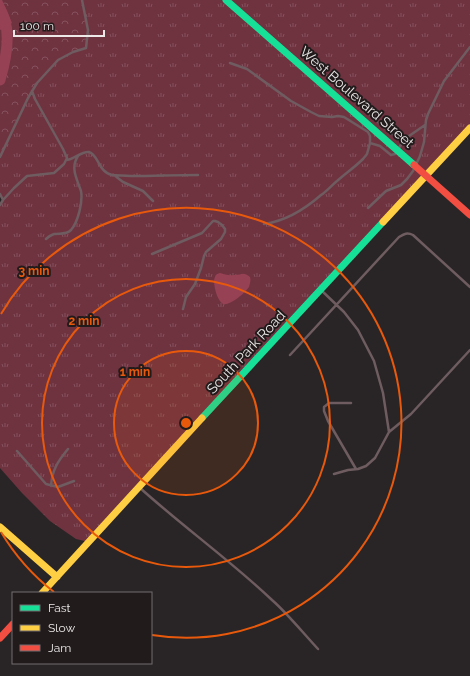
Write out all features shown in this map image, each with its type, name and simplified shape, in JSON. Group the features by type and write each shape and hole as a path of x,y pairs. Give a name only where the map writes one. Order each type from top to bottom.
{"street":[{"name":"West Boulevard Street","path":"226,0 470,215"},
{"name":"South Park Road","path":"43,592 470,128"},
{"path":"0,527 57,577"},
{"path":"0,638 12,625"}],"lane":[{"path":"0,157 37,83 58,60 73,52 86,48 88,30 82,0"},
{"path":"368,208 386,191 401,185 413,171 420,156 424,142 425,126 428,114 444,81 470,47"},
{"path":"230,63 247,69 291,101 319,116 344,117 368,132 370,136 367,154 363,159 313,202 281,221 264,224"},
{"path":"0,205 26,176 54,173 64,164 67,158 32,92"},
{"path":"366,110 390,133 404,140"},
{"path":"370,143 380,146 391,155 395,154 408,136 425,126"},
{"path":"66,160 71,160 87,152 91,153 96,158 106,173 114,175 198,175"},
{"path":"46,239 50,235 70,231 76,222 81,201 81,193 74,170 78,156"},
{"path":"114,175 123,182 143,191 153,201"},
{"path":"0,194 4,200"},
{"path":"152,254 202,233 213,221 218,222 225,229 224,235 204,256 202,268 195,284 186,297 183,309"},
{"path":"290,355 399,237 404,234 409,233 416,237 470,287"},
{"path":"320,290 344,312 358,330 374,361 383,393 389,432"},
{"path":"334,474 366,466 375,458 389,432 411,414 470,350"},
{"path":"351,403 329,403 324,407 324,411 356,469"},
{"path":"51,486 51,479 56,466 68,449"},
{"path":"17,451 46,484 58,487 74,481"},
{"path":"140,487 156,503 274,601 318,649"}],"green space":[{"path":"0,0 82,0 88,30 86,48 58,60 32,91 0,157"},
{"path":"82,0 470,0 470,129 89,542 76,539 50,521 0,468 0,206 3,200 0,194 0,157 28,98"}],"shaded area":[{"path":"0,0 2,0 12,23 0,30"},
{"path":"220,273 230,275 246,274 250,277 249,287 241,296 229,303 223,304 217,295 214,283 216,275"}],"waterway":[{"path":"0,9 4,16 7,35 5,58 0,80"}],"traffic: fast":[{"path":"226,0 414,165"},
{"path":"202,418 383,222"}],"traffic: slow":[{"path":"383,222 470,128"},
{"path":"43,592 202,418"},
{"path":"0,527 57,577"}],"traffic: jam":[{"path":"414,165 470,215"},
{"path":"0,638 12,625"}]}
